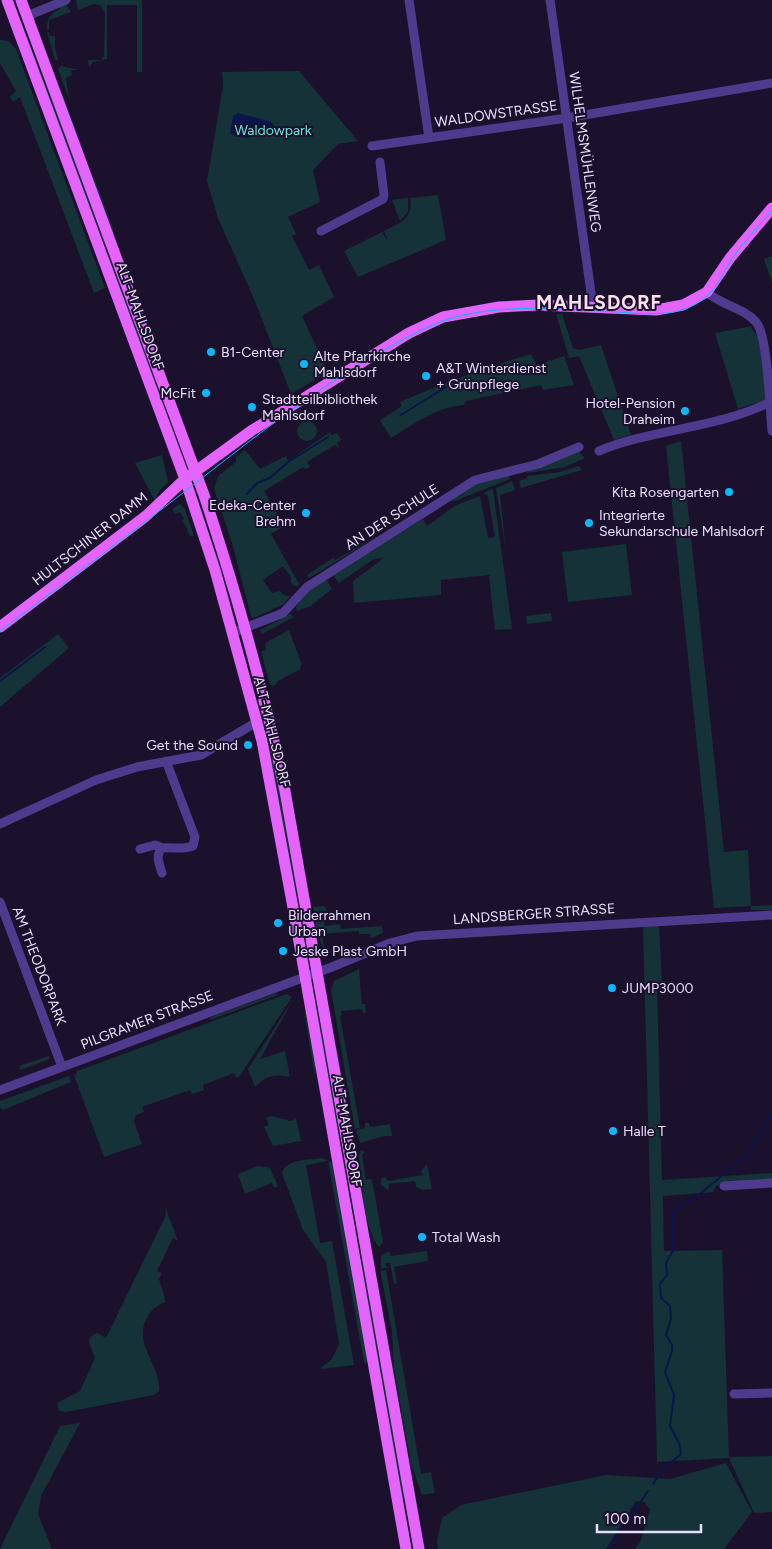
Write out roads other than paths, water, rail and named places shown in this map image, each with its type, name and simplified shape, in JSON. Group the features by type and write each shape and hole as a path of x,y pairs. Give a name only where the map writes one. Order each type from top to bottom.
{"main road":[{"name":"ALT-MAHLSDORF","path":"7,0 185,479 215,570 271,725 285,791 419,1549"},
{"name":"ALT-MAHLSDORF","path":"21,0 195,471 223,552 266,759 406,1549"},
{"path":"707,292 730,258 772,208"},
{"name":"HULTSCHINER DAMM","path":"0,627 146,516 195,471 300,398 429,322 467,311 499,307 593,307 665,310 692,302 707,292"}],"street":[{"path":"27,16 66,0"},
{"path":"409,0 429,138"},
{"name":"WILHELMSMÜHLENWEG","path":"550,0 593,307"},
{"name":"WALDOWSTRASSE","path":"372,146 567,118 772,83"},
{"path":"321,231 380,202 384,195 380,162"},
{"path":"707,292 750,317 760,328 772,402 772,431"},
{"path":"599,451 619,442 713,422 772,402"},
{"name":"AN DER SCHULE","path":"238,631 283,613 307,587 423,515 475,480 538,464 579,447"},
{"path":"0,824 96,780 166,761 201,755 257,722"},
{"path":"140,849 155,845 162,848 180,850 193,846 195,837 166,761"},
{"path":"162,848 158,852 162,872"},
{"name":"AM THEODORPARK","path":"0,902 62,1067"},
{"name":"LANDSBERGER STRASSE","path":"305,976 390,943 417,936 772,915"},
{"name":"PILGRAMER STRASSE","path":"0,1090 305,976"},
{"path":"724,1186 772,1183"},
{"path":"734,1394 772,1393"}],"waterway":[{"path":"401,415 446,387"},
{"path":"247,494 257,483 270,478 288,462 328,437"},
{"path":"0,681 45,647"},
{"path":"653,1484 662,1470 681,1454 679,1443 670,1426 674,1395 665,1372 672,1351 672,1345 666,1335 671,1319 670,1306 661,1298 660,1284 667,1275 666,1263 673,1251 673,1211 701,1193 747,1155 772,1114"},
{"path":"608,1549 648,1491"}],"tram line":[{"path":"0,631 275,422 334,381 396,344 448,319 491,311 536,308 652,314 677,311 689,307 707,297 733,257 772,211"}],"place":[{"name":"B1-Center","path":"211,352"},
{"name":"Alte Pfarrkirche Mahlsdorf","path":"304,364"},
{"name":"A&T Winterdienst + Grünpflege","path":"426,376"},
{"name":"McFit","path":"206,393"},
{"name":"Stadtteilbibliothek Mahlsdorf","path":"252,407"},
{"name":"Hotel-Pension Draheim","path":"685,411"},
{"name":"Kita Rosengarten","path":"729,492"},
{"name":"Edeka-Center Brehm","path":"306,513"},
{"name":"Integrierte Sekundarschule Mahlsdorf","path":"589,523"},
{"name":"Get the Sound","path":"248,745"},
{"name":"Bilderrahmen Urban","path":"278,923"},
{"name":"Jeske Plast GmbH","path":"283,951"},
{"name":"JUMP3000","path":"612,988"},
{"name":"Halle T","path":"613,1131"},
{"name":"Total Wash","path":"422,1237"}],"district":[{"name":"MAHLSDORF","path":"599,302"}],"park label":[{"name":"Waldowpark","path":"273,130"}]}
